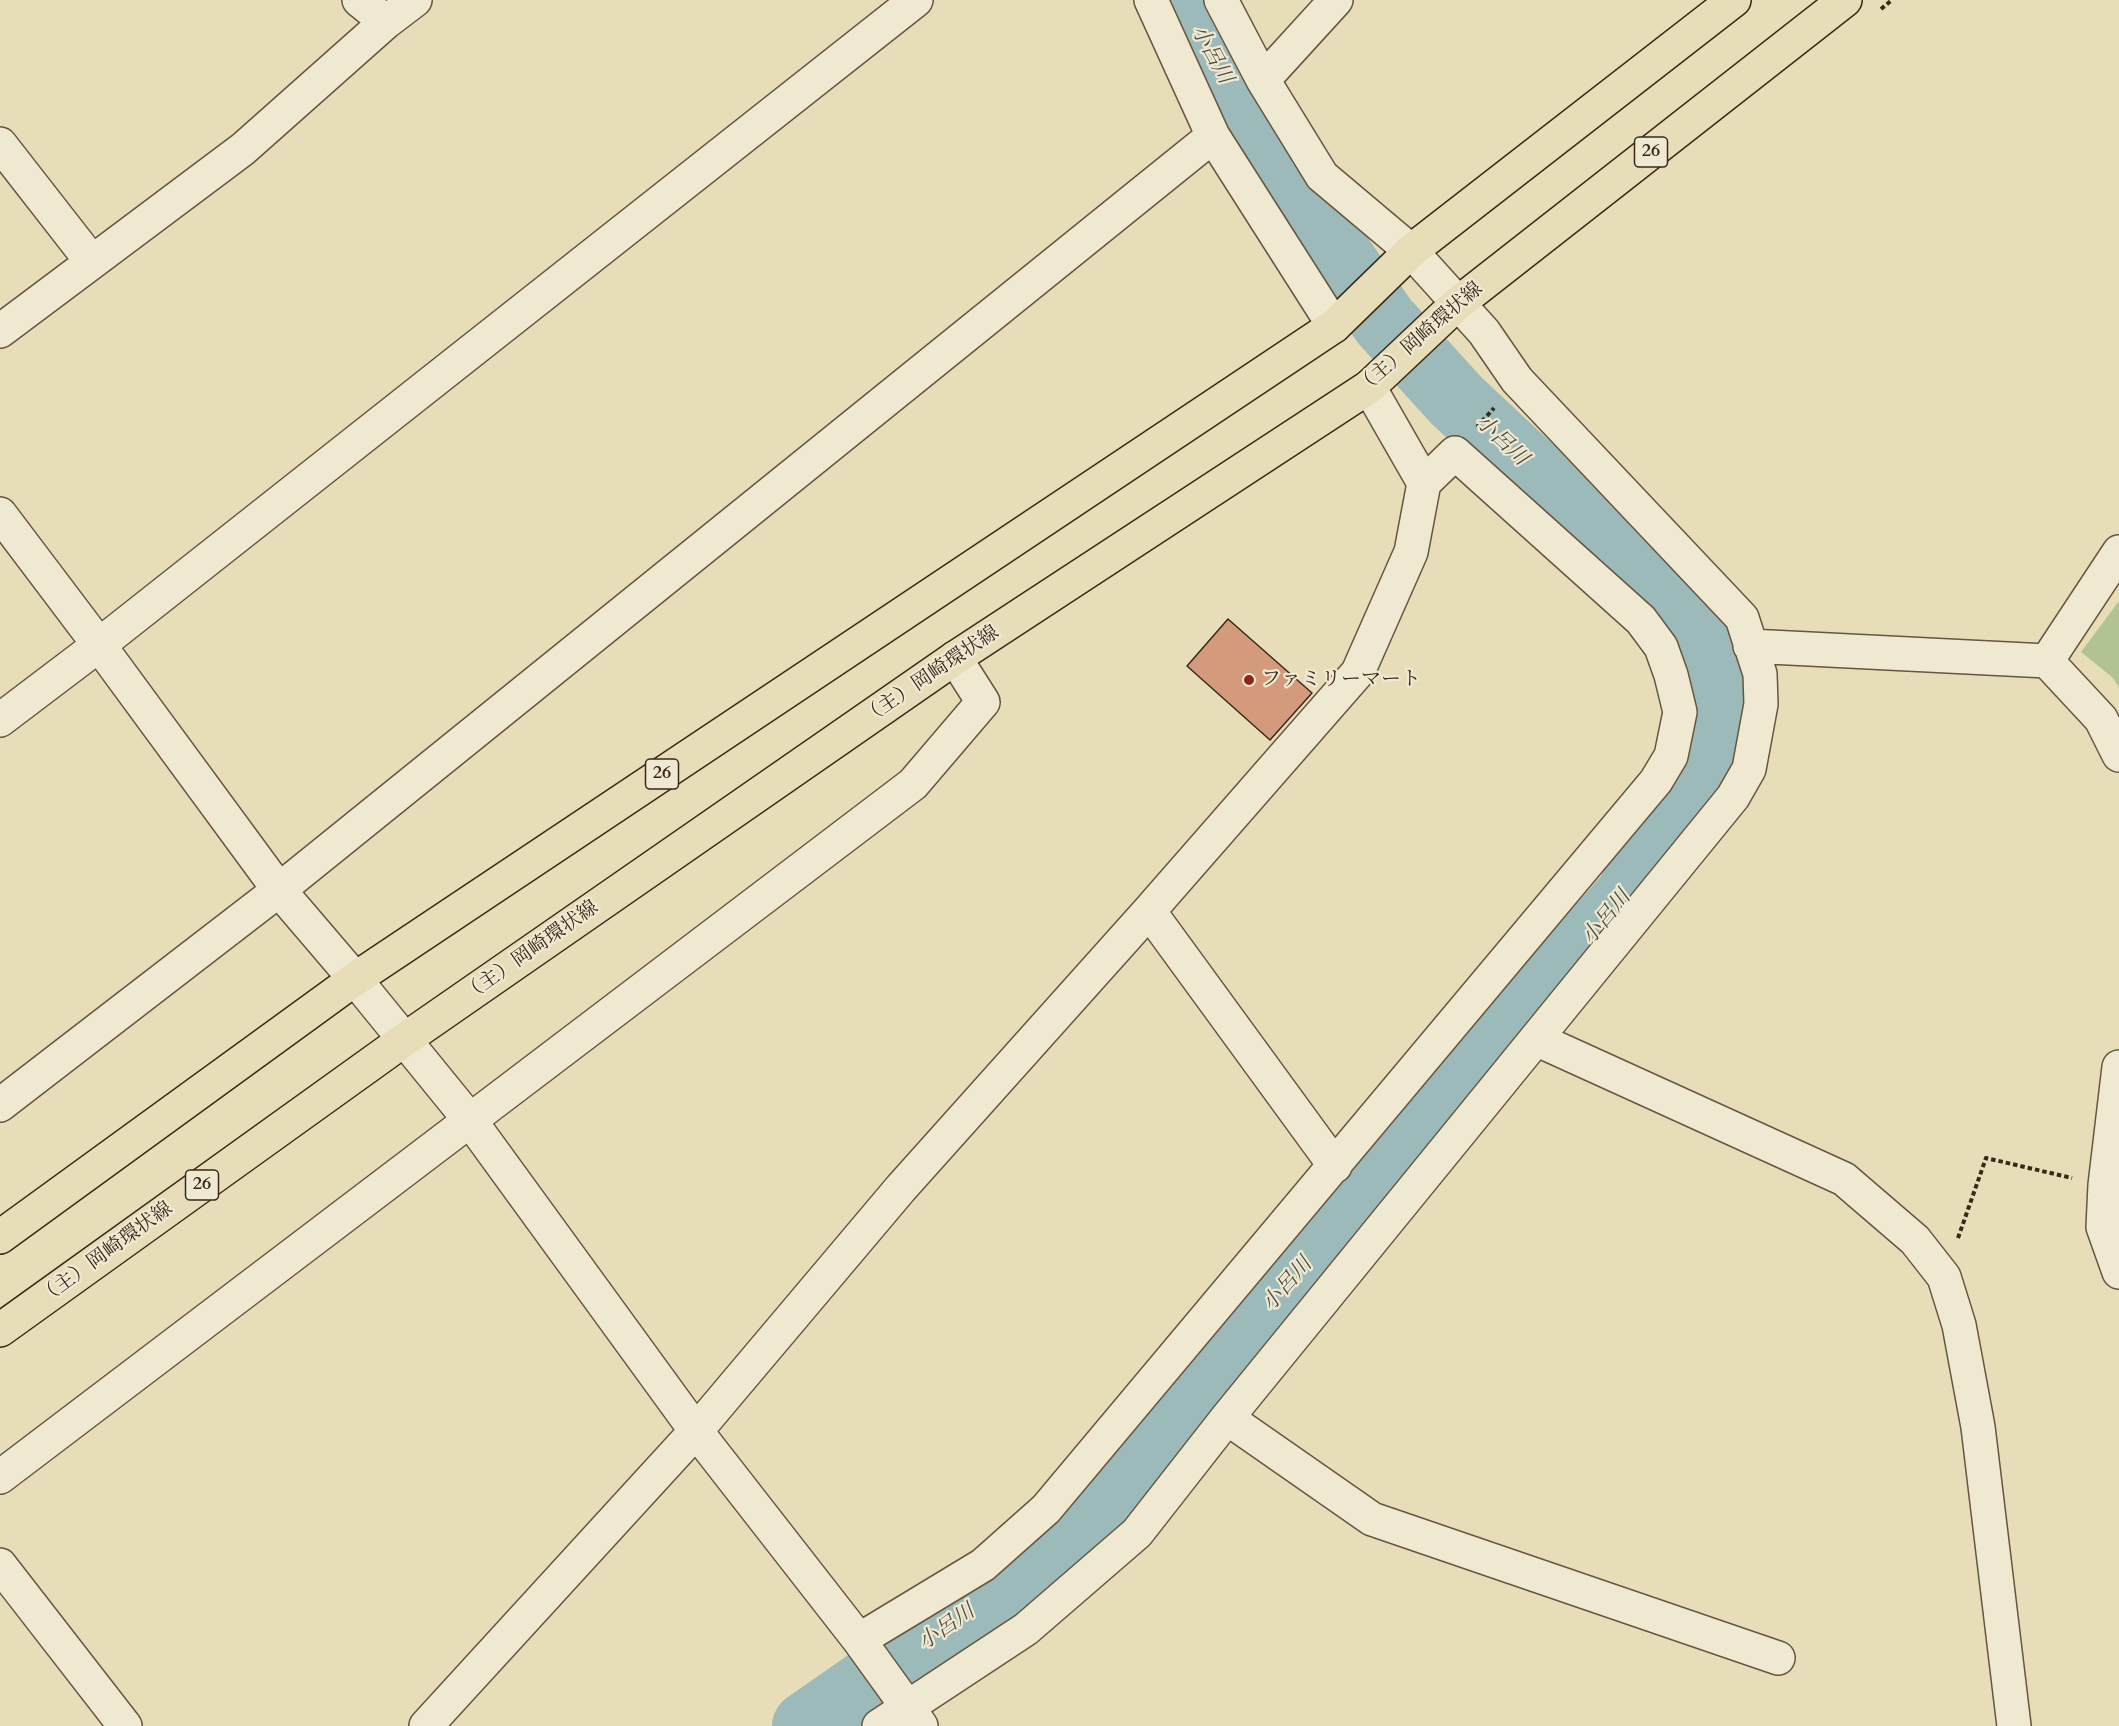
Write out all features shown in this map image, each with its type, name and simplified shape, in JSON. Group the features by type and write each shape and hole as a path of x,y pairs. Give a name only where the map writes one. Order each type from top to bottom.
{"main road":[{"name":"26","path":"0,1237 355,979 1334,326 1411,250 1734,0"},
{"name":"（主）岡崎環状線","path":"0,1330 404,1040 955,658 1369,387 1458,304 1845,0"}],"street":[{"path":"359,0 386,22"},
{"path":"0,331 243,149 386,22 416,0"},
{"path":"0,720 99,645 916,0"},
{"path":"1151,0 1213,136 1334,326"},
{"path":"879,1726 915,1716 1026,1629 1137,1533 1227,1418 1733,797 1749,770 1761,704 1760,674 1742,618 1517,380 1484,332 1411,250 1322,176 1263,80 1221,0"},
{"path":"1263,80 1336,0"},
{"path":"0,1105 279,890 1213,136"},
{"path":"0,144 92,262"},
{"path":"1369,387 1424,483"},
{"path":"426,1726 696,1431 901,1188 1149,911 1358,672 1411,552 1424,483 1455,453 1641,620 1661,647 1680,712 1671,756 1656,781 1046,1509 983,1565 859,1640"},
{"path":"0,514 279,890 469,1119 696,1431 859,1640 915,1716"},
{"path":"2047,661 2119,552"},
{"path":"1750,646 2047,661 2101,719 2119,755"},
{"path":"0,1477 913,784 983,702 955,658"},
{"path":"1149,911 1335,1166"},
{"path":"1536,1039 1844,1179 1915,1240 1944,1277 1959,1325 1978,1427 2014,1726"},
{"path":"2119,1068 2105,1185 2103,1227 2119,1272"},
{"path":"1227,1418 1372,1519 1778,1658"},
{"path":"0,1565 124,1726"}],"path":[{"path":"1455,453 1517,380"},
{"path":"1944,1277 1986,1158 2105,1185"}],"green space":[{"path":"2119,601 2119,687 2112,677 2081,652"}],"building":[{"name":"ファミリーマート","path":"1228,619 1312,693 1270,740 1187,666"}],"waterway":[{"name":"小呂川","path":"806,1726 1017,1579 1097,1504 1628,897 1716,740 1716,713 1699,642 1687,612 1664,594 1457,401 1384,321 1326,237 1280,179 1180,0"}],"place":[{"name":"ファミリーマート","path":"1249,680"}]}
